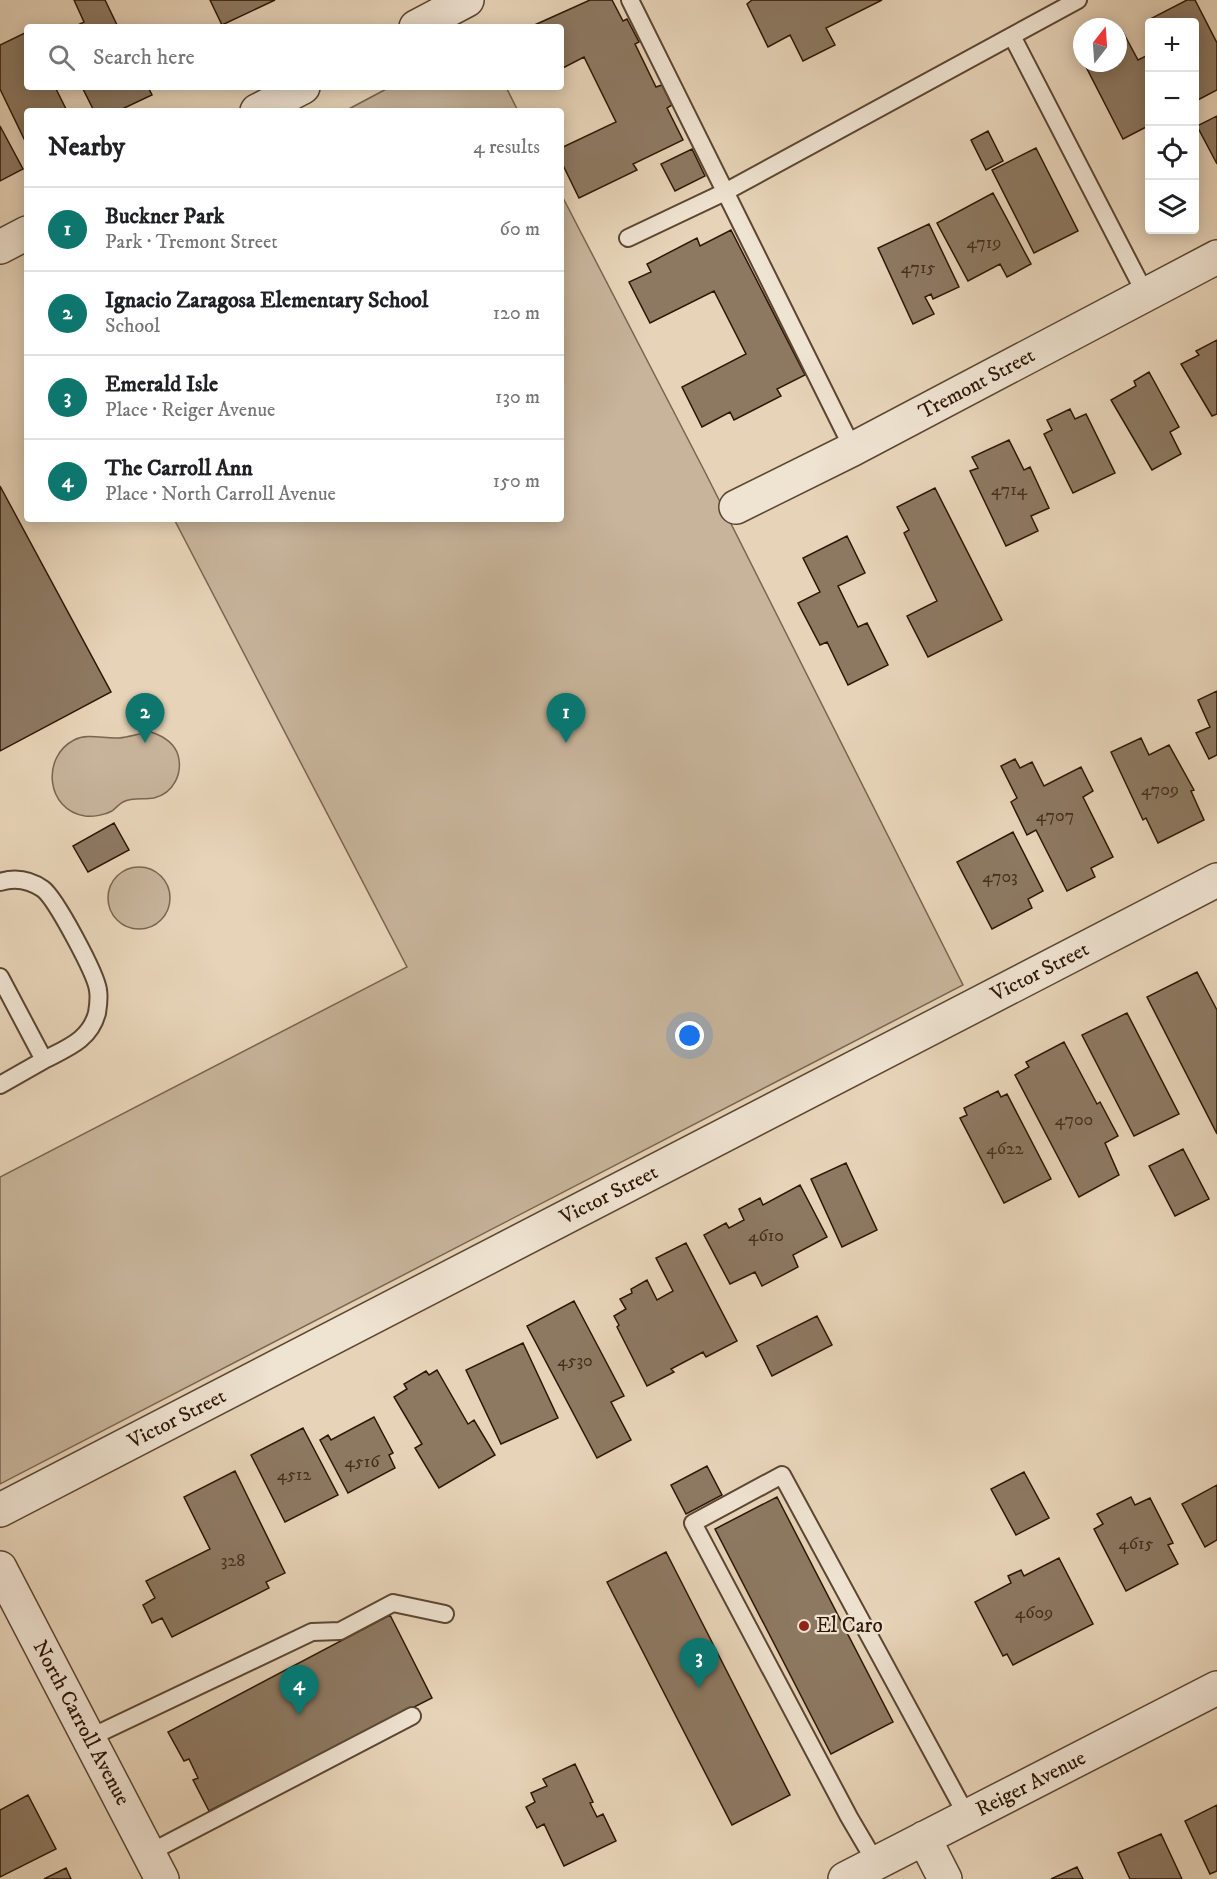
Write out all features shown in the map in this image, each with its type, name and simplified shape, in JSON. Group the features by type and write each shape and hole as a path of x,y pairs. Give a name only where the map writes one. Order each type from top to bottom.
{"street":[{"path":"422,24 467,0"},
{"path":"263,108 297,90"},
{"path":"0,247 24,235"},
{"name":"Tremont Street","path":"736,507 853,449 1217,257"},
{"name":"Victor Street","path":"0,1510 1217,880"},
{"name":"North Carroll Avenue","path":"0,1568 155,1866"},
{"name":"Reiger Avenue","path":"845,1879 1217,1688"},
{"path":"924,1838 945,1879"}],"lane":[{"path":"630,0 853,449"},
{"path":"628,238 725,192 1078,0"},
{"path":"1012,36 1146,295"},
{"path":"0,882 10,879 27,880 45,891 66,920 98,989 97,1014 82,1040 0,1084"},
{"path":"0,977 45,1060"},
{"path":"876,1863 849,1817 693,1523 783,1475 967,1816"},
{"path":"89,1738 312,1632 340,1631 393,1603 445,1614"},
{"path":"155,1866 412,1716"}],"shaded area":[{"path":"384,90 508,90 516,108 351,108"},
{"path":"564,200 706,474 963,985 0,1484 0,1177 407,967 176,522 564,522"},
{"path":"151,732 168,740 178,755 178,775 167,792 154,798 127,800 112,811 95,816 72,812 62,804 52,782 56,758 63,748 79,738 119,738"},
{"path":"139,867 151,869 161,876 168,886 170,898 168,910 161,920 151,927 139,929 127,927 117,920 110,910 108,898 110,886 117,876 127,869"}],"building":[{"path":"74,0 105,0 117,24 80,24 84,22"},
{"path":"210,0 275,0 224,24 222,24"},
{"path":"590,0 612,0 623,21 627,19 639,42 635,44 656,87 662,85 672,105 667,108 683,140 633,164 637,170 579,198 564,167 564,147 616,122 584,57 564,67 564,24 537,24"},
{"path":"752,0 882,0 826,28 835,45 803,61 790,35 768,47 747,4"},
{"path":"1187,0 1195,0 1217,43 1217,90 1199,99 1199,18 1152,18"},
{"path":"24,33 24,90 56,90 66,108 24,108 24,139 0,89 0,45"},
{"path":"1127,39 1138,60 1145,56 1145,128 1123,139 1089,72 1127,72"},
{"path":"84,90 150,90 152,95 124,108 92,108"},
{"path":"1217,116 1217,164 1199,130 1199,125"},
{"path":"0,126 23,169 0,181"},
{"path":"988,131 1003,161 986,170 971,140"},
{"path":"1036,148 1078,231 1034,253 992,170"},
{"path":"692,149 705,176 675,191 661,164"},
{"path":"993,193 1031,264 1007,277 1000,264 968,281 937,223"},
{"path":"929,224 959,287 933,299 931,294 925,297 934,314 913,324 878,248"},
{"path":"731,230 805,375 777,389 781,396 734,420 730,412 702,427 682,387 746,354 714,291 650,323 629,282 651,272 647,264 697,238 700,246"},
{"path":"1217,340 1217,414 1212,416 1181,364 1199,355 1196,351"},
{"path":"1149,372 1179,427 1170,432 1181,454 1152,470 1111,400 1136,386 1134,381"},
{"path":"1070,409 1075,419 1086,414 1115,473 1073,493 1044,434 1052,430 1047,420"},
{"path":"1009,440 1024,470 1030,467 1049,508 1031,516 1038,531 1006,546 970,471 978,468 972,457"},
{"path":"0,486 111,692 0,751"},
{"path":"935,488 1002,620 928,657 907,616 937,601 904,533 909,530 897,507"},
{"path":"847,536 865,573 838,586 858,627 867,623 888,665 848,685 827,642 820,645 798,603 820,592 803,558"},
{"path":"1217,691 1217,755 1209,759 1196,733 1210,727 1198,700"},
{"path":"1141,738 1149,755 1169,745 1194,790 1191,791 1204,820 1158,843 1146,818 1143,820 1111,752"},
{"path":"1015,759 1020,768 1032,762 1044,786 1081,767 1093,791 1083,797 1113,857 1091,868 1095,877 1067,891 1036,830 1027,835 1011,802 1017,798 1001,766"},
{"path":"114,823 129,850 88,872 73,846"},
{"path":"1013,832 1043,891 1028,899 1032,908 992,929 957,862"},
{"path":"1197,972 1217,1010 1217,1134 1147,997"},
{"path":"1127,1013 1179,1114 1134,1136 1082,1035"},
{"path":"1064,1042 1097,1104 1100,1102 1118,1136 1105,1143 1119,1175 1079,1197 1015,1075 1029,1067 1026,1062"},
{"path":"998,1091 1001,1097 1007,1094 1051,1179 1004,1203 960,1118 967,1115 964,1108"},
{"path":"1183,1149 1209,1199 1175,1216 1149,1166"},
{"path":"846,1163 877,1230 842,1247 811,1179"},
{"path":"800,1185 827,1237 793,1255 798,1267 762,1286 755,1272 730,1284 704,1235 726,1223 729,1228 744,1220 739,1209 760,1198 763,1205"},
{"path":"686,1243 737,1341 706,1357 703,1352 671,1369 674,1372 647,1386 617,1327 619,1325 614,1316 626,1309 620,1299 632,1293 631,1289 647,1280 657,1300 673,1291 656,1258"},
{"path":"574,1301 624,1396 611,1402 631,1440 597,1458 527,1326"},
{"path":"817,1316 832,1345 772,1376 757,1346"},
{"path":"523,1343 558,1418 501,1444 466,1370"},
{"path":"437,1370 468,1424 474,1420 495,1455 439,1488 415,1448 422,1444 394,1397 407,1389 404,1384 426,1371 429,1375"},
{"path":"374,1417 393,1453 389,1455 395,1468 348,1493 320,1440 328,1435 331,1440"},
{"path":"303,1428 338,1495 285,1522 251,1455"},
{"path":"707,1466 722,1495 686,1514 671,1485"},
{"path":"235,1471 285,1573 266,1582 269,1588 172,1637 162,1618 152,1623 143,1605 155,1598 146,1581 210,1549 184,1497"},
{"path":"1024,1472 1049,1518 1016,1535 991,1489"},
{"path":"1217,1485 1217,1540 1205,1547 1182,1504"},
{"name":"El Caro","path":"777,1497 893,1722 831,1754 715,1529"},
{"path":"1131,1497 1135,1505 1150,1498 1173,1543 1168,1545 1178,1564 1126,1591 1094,1529 1103,1524 1097,1514"},
{"path":"666,1552 790,1795 732,1825 607,1582"},
{"path":"1059,1558 1093,1624 1013,1665 1007,1654 1003,1656 975,1602 1011,1583 1008,1576 1021,1570 1024,1576"},
{"path":"390,1615 432,1698 209,1811 193,1780 198,1778 189,1759 184,1761 168,1732"},
{"path":"575,1764 593,1802 590,1803 597,1817 603,1814 616,1841 564,1866 544,1824 537,1828 526,1807 535,1802 531,1793 547,1786 543,1779"},
{"path":"28,1795 56,1849 0,1877 0,1810"},
{"path":"1217,1805 1217,1871 1210,1874 1185,1821"},
{"path":"1161,1834 1182,1879 1130,1879 1118,1853"},
{"path":"1077,1867 1083,1879 1051,1879"},
{"path":"66,1868 71,1879 44,1879"}],"place":[{"name":"Ignacio Zaragosa Elementary School","path":"145,743"},
{"name":"Buckner Park","path":"566,743"},
{"name":"El Caro","path":"804,1626"},
{"name":"Emerald Isle","path":"699,1688"},
{"name":"The Carroll Ann","path":"299,1715"}]}
